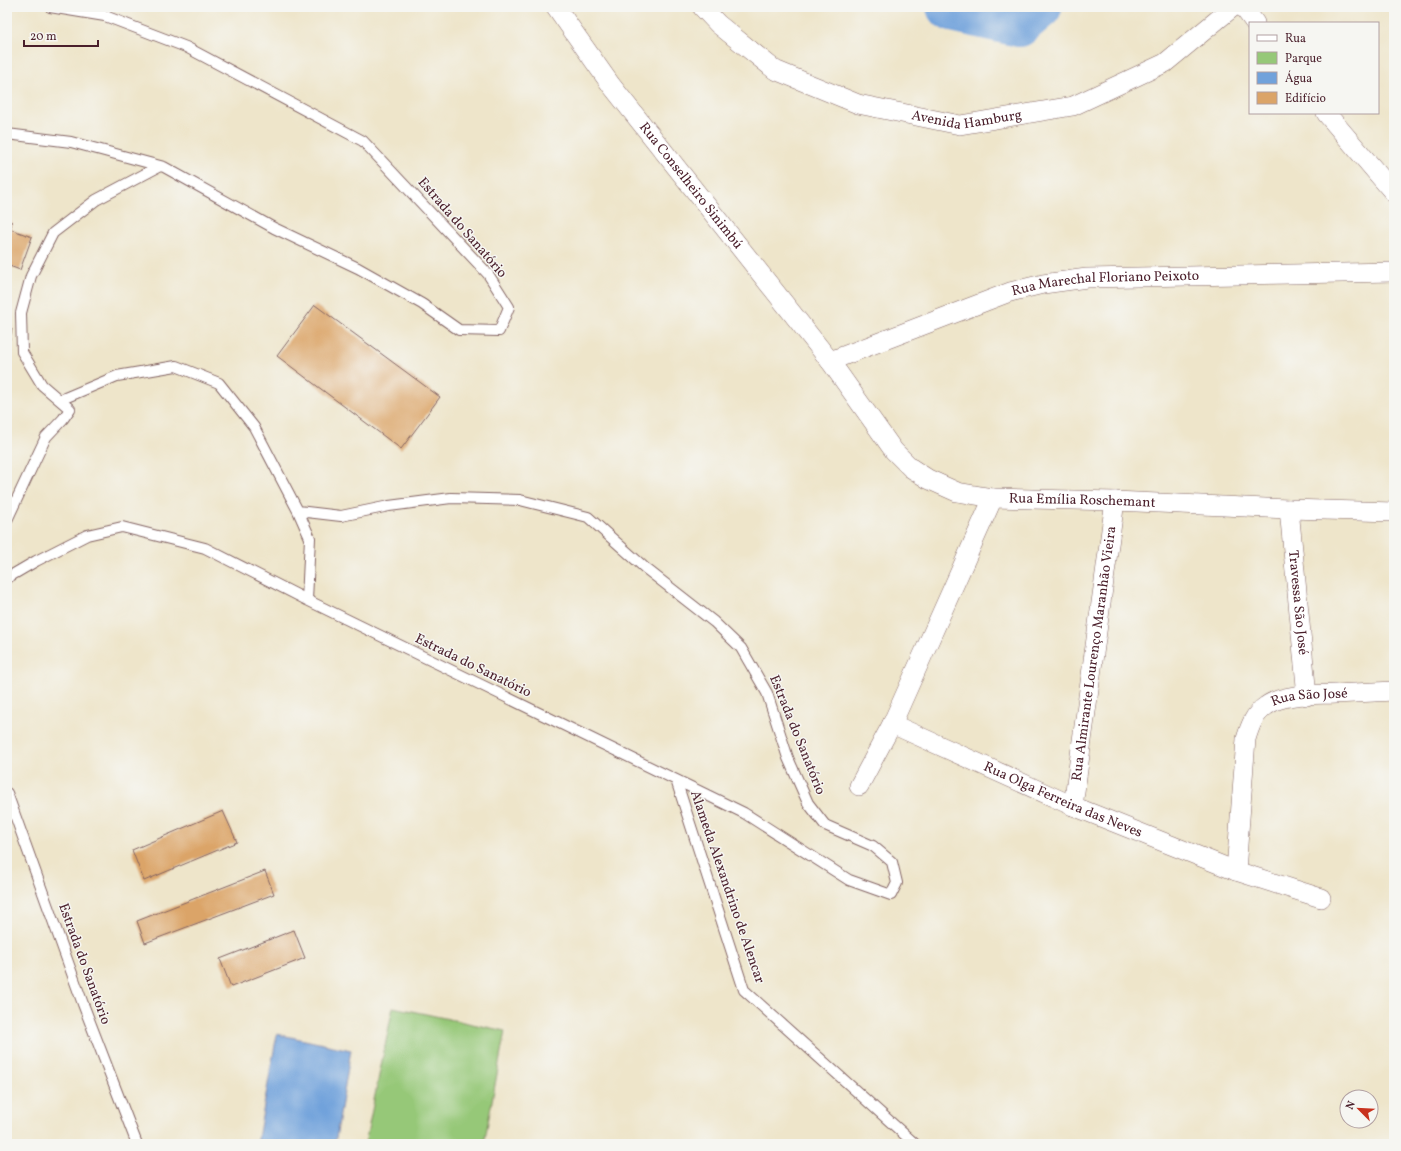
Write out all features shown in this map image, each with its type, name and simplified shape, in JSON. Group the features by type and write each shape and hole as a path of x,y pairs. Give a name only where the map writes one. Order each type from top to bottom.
{"street":[{"name":"Rua Conselheiro Sinimbú","path":"556,7 611,84 830,361"},
{"name":"Avenida Hamburg","path":"702,7 718,24 775,70 858,104 960,124 1073,106 1165,62 1233,7"},
{"path":"1243,7 1254,22"},
{"path":"1327,114 1394,193"},
{"name":"Rua Marechal Floriano Peixoto","path":"830,361 1010,292 1043,284 1088,278 1394,272"},
{"name":"Rua Emília Roschemant","path":"830,361 894,451 911,468 928,480 957,492 992,498 1115,501 1394,512"},
{"path":"859,786 892,724 992,498"},
{"name":"Rua Almirante Lourenço Maranhão Vieira","path":"1074,806 1115,501"},
{"name":"Travessa São José","path":"1289,509 1306,696"},
{"name":"Rua São José","path":"1236,871 1246,739 1250,726 1256,715 1266,705 1281,698 1394,691"},
{"name":"Rua Olga Ferreira das Neves","path":"892,724 1074,806 1236,871 1321,898"}],"lane":[{"name":"Estrada do Sanatório","path":"7,134 71,142 160,166 274,228 358,268 422,304 459,330 499,331 509,307 488,274 363,140 186,47 105,16 50,7"},
{"path":"7,520 46,437 70,409 42,385 22,352 21,312 31,276 54,233 96,200 160,166"},
{"path":"60,400 117,376 176,366 219,383 254,427 298,511 310,538 307,600"},
{"name":"Estrada do Sanatório","path":"7,578 36,561 87,536 122,527 205,548 307,600 744,813 850,880 891,895 897,883 892,862 872,846 825,825 808,803 788,758 767,693 741,648 714,622 645,568 588,518 520,500 451,498 389,506 341,516 298,511"},
{"name":"Alameda Alexandrino de Alencar","path":"676,780 744,990 915,1144"},
{"name":"Estrada do Sanatório","path":"7,793 83,1004 137,1144"}],"green space":[{"path":"393,1007 505,1031 484,1144 365,1144"}],"water":[{"path":"277,1034 351,1050 335,1144 257,1144"}],"building":[{"path":"7,220 12,222 10,229 32,237 20,270 7,265"},
{"path":"315,305 440,397 401,449 277,356"},
{"path":"7,327 12,329 8,347 7,347"},
{"path":"223,811 237,842 144,881 132,850"},
{"path":"265,871 274,894 145,943 137,921"},
{"path":"294,930 305,958 231,987 220,959"}],"waterway":[{"path":"948,7 952,10 1019,25 1040,7"}]}
